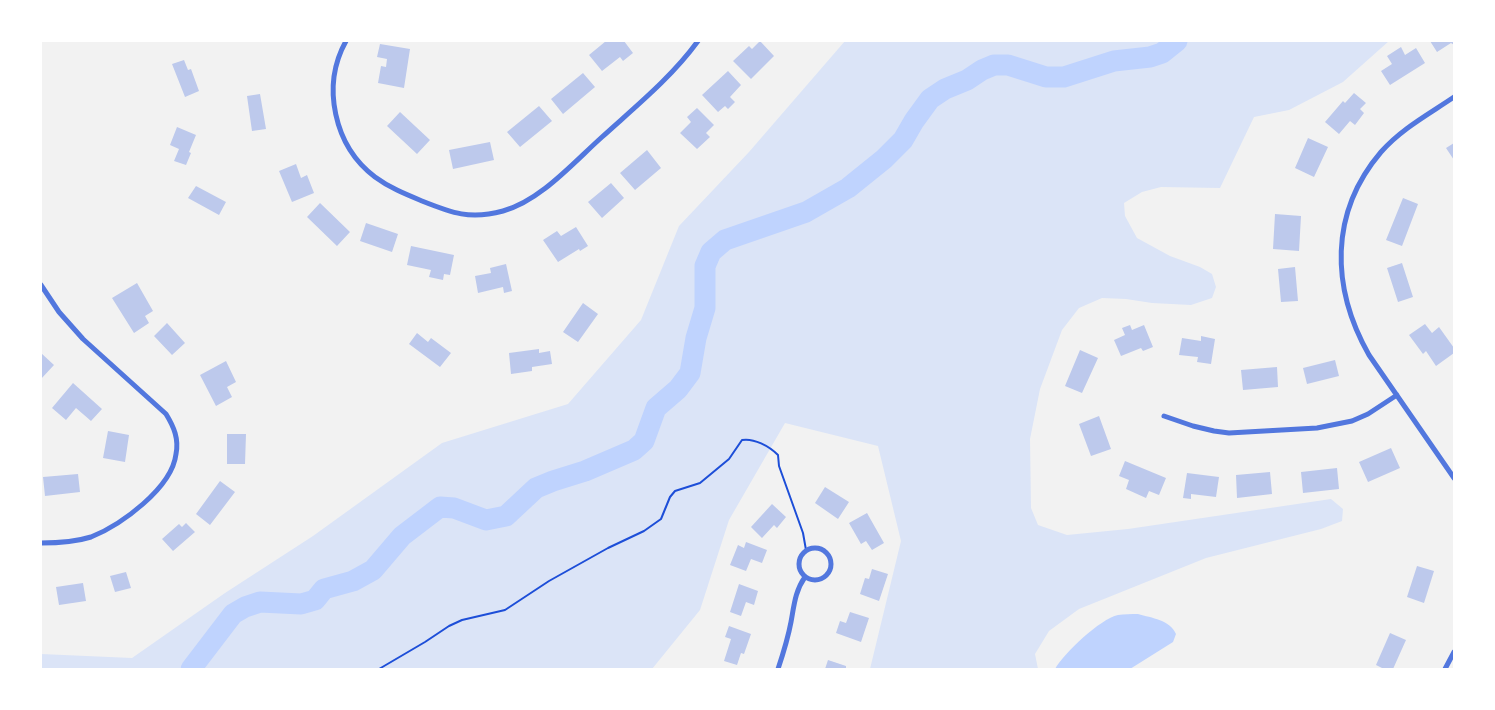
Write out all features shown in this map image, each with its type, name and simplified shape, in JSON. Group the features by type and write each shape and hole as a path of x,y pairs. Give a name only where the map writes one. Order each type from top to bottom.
{"street":[{"path":"346,41 337,57 333,104 343,137 355,157 374,176 395,190 454,214 472,215 488,214 518,206 547,186 667,78 698,41"},
{"path":"1454,97 1400,134 1381,152 1368,170 1347,215 1341,239 1340,268 1344,294 1359,338 1454,478"},
{"path":"41,285 60,312 83,339 166,414 173,426 177,440 176,455 172,468 164,481 148,499 127,517 89,537 66,542 41,543"},
{"path":"1164,416 1193,426 1221,432 1243,433 1317,428 1352,421 1368,414 1397,395"},
{"path":"817,548 824,550 831,562 830,570 826,576 814,580 805,577 801,572 799,560 806,550 817,548"},
{"path":"778,669 796,596 800,584 805,577"},
{"path":"1445,669 1454,652"}],"path":[{"path":"379,669 426,642 448,626 462,620 505,610 549,581 608,548 644,531 661,519 670,497 675,491 700,483 729,459 742,440 748,439 758,442 778,455 779,466 803,533 806,550"}],"shaded area":[{"path":"845,41 1389,41 1343,82 1289,110 1254,117 1220,188 1161,187 1142,192 1124,203 1125,216 1137,238 1170,256 1200,267 1212,274 1216,287 1212,298 1191,305 1102,298 1079,308 1062,330 1040,389 1030,439 1031,508 1038,525 1067,535 1128,529 1331,499 1343,509 1342,521 1321,529 1206,558 1079,609 1049,631 1035,654 1038,669 870,669 901,541 878,446 785,423 729,520 700,610 652,669 41,669 41,654 132,658 225,593 313,536 442,443 568,404 641,320 679,226 749,152"}],"water":[{"path":"1138,614 1160,620 1170,626 1176,634 1173,642 1130,669 1055,669 1074,646 1102,623 1118,615"}],"building":[{"path":"606,41 624,41 633,53 623,61 620,57 602,71 589,55"},
{"path":"760,41 774,56 751,79 733,61 749,46 752,49"},
{"path":"1430,41 1454,41 1454,45 1451,43 1437,52"},
{"path":"380,44 410,49 404,88 378,83 381,66 386,67 387,59 377,57"},
{"path":"1401,47 1405,55 1416,48 1425,63 1390,85 1381,71 1392,64 1387,56"},
{"path":"184,60 188,70 191,69 199,91 185,97 172,64"},
{"path":"728,71 741,85 730,97 735,102 728,109 725,106 718,112 702,95"},
{"path":"583,73 595,87 563,114 551,99"},
{"path":"1354,93 1366,103 1360,109 1364,113 1355,125 1350,121 1339,134 1325,122 1343,101 1345,103"},
{"path":"260,94 266,129 252,131 247,96"},
{"path":"539,106 552,121 520,147 507,132"},
{"path":"697,108 714,125 706,133 710,137 697,149 680,133 691,122 687,117"},
{"path":"400,112 430,140 417,154 387,126"},
{"path":"177,127 196,135 186,165 174,161 179,149 170,145"},
{"path":"1308,138 1328,147 1314,177 1295,168"},
{"path":"490,142 494,160 453,169 449,150"},
{"path":"1454,143 1454,160 1446,148"},
{"path":"647,150 661,168 635,190 620,173"},
{"path":"296,164 301,178 307,175 314,193 292,202 279,171"},
{"path":"611,183 624,198 602,218 588,202"},
{"path":"196,186 226,202 219,215 188,198"},
{"path":"1403,198 1418,204 1402,246 1386,240"},
{"path":"320,203 350,232 337,246 307,217"},
{"path":"1275,214 1301,216 1299,251 1273,249"},
{"path":"366,223 398,234 392,252 360,241"},
{"path":"576,227 588,246 580,251 579,249 558,262 543,240 557,231 561,236"},
{"path":"411,246 454,255 450,275 444,274 443,280 429,277 431,270 407,265"},
{"path":"1402,263 1413,297 1398,302 1387,268"},
{"path":"506,264 512,291 504,293 503,287 478,293 475,276 491,273 490,268"},
{"path":"1295,267 1298,301 1281,302 1278,269"},
{"path":"137,283 153,311 145,316 149,323 134,333 112,298"},
{"path":"583,303 598,314 578,342 563,332"},
{"path":"167,323 185,343 172,355 154,336"},
{"path":"1425,324 1432,333 1439,327 1454,348 1454,353 1436,366 1426,351 1423,354 1409,335"},
{"path":"1130,325 1132,330 1144,325 1153,347 1143,351 1141,348 1121,356 1114,340 1125,335 1122,328"},
{"path":"417,333 428,342 431,338 451,353 440,367 409,344"},
{"path":"1201,336 1215,339 1211,364 1197,362 1198,357 1179,355 1182,338 1201,341"},
{"path":"539,349 539,353 550,351 552,364 532,367 532,371 511,374 509,353"},
{"path":"1080,350 1098,358 1082,393 1065,386"},
{"path":"41,353 54,365 41,379"},
{"path":"1335,360 1339,376 1307,384 1303,368"},
{"path":"226,361 236,382 227,387 232,397 216,406 200,375"},
{"path":"1277,367 1278,387 1243,390 1241,370"},
{"path":"73,383 102,409 91,421 76,408 66,420 52,408"},
{"path":"1099,416 1111,449 1091,456 1079,424"},
{"path":"108,431 129,435 125,462 103,458"},
{"path":"227,434 246,434 245,464 227,464"},
{"path":"1391,448 1400,468 1368,482 1359,462"},
{"path":"1125,461 1166,478 1159,495 1149,491 1146,498 1126,489 1129,480 1119,476"},
{"path":"1337,468 1339,489 1303,493 1301,472"},
{"path":"1270,472 1272,494 1237,498 1236,475"},
{"path":"1187,473 1219,477 1216,497 1191,494 1191,499 1183,498"},
{"path":"78,474 80,492 45,496 43,477"},
{"path":"220,481 235,492 210,525 196,514"},
{"path":"825,487 849,502 838,519 815,503"},
{"path":"772,504 786,517 777,528 774,525 762,538 751,527"},
{"path":"867,513 884,543 872,550 866,541 861,544 849,523"},
{"path":"186,523 195,532 173,551 162,539 179,524 182,527"},
{"path":"746,542 767,550 762,563 751,559 746,571 730,565 738,545 744,548"},
{"path":"1417,566 1434,571 1424,603 1407,597"},
{"path":"872,569 888,574 879,601 860,594 865,578 869,579"},
{"path":"126,572 131,588 115,592 110,576"},
{"path":"83,583 86,601 59,605 56,587"},
{"path":"739,584 758,591 754,605 746,602 741,616 730,612"},
{"path":"850,612 869,618 861,642 836,633 840,621 846,623"},
{"path":"729,626 751,634 744,654 741,653 737,665 724,661 731,639 725,637"},
{"path":"1390,633 1406,640 1393,669 1384,669 1376,665"},
{"path":"828,660 846,666 846,669 825,669"}],"waterway":[{"path":"191,669 233,614 245,607 260,602 301,604 315,600 324,589 353,581 373,570 402,536 440,507 454,508 486,520 506,516 536,488 585,471 634,450 644,441 656,408 678,389 690,373 696,338 705,308 705,266 711,252 725,240 806,212 848,188 884,159 903,140 930,99 945,89 967,80 994,65 1008,65 1046,77 1064,77 1114,61 1150,57 1162,53 1177,41"}]}
